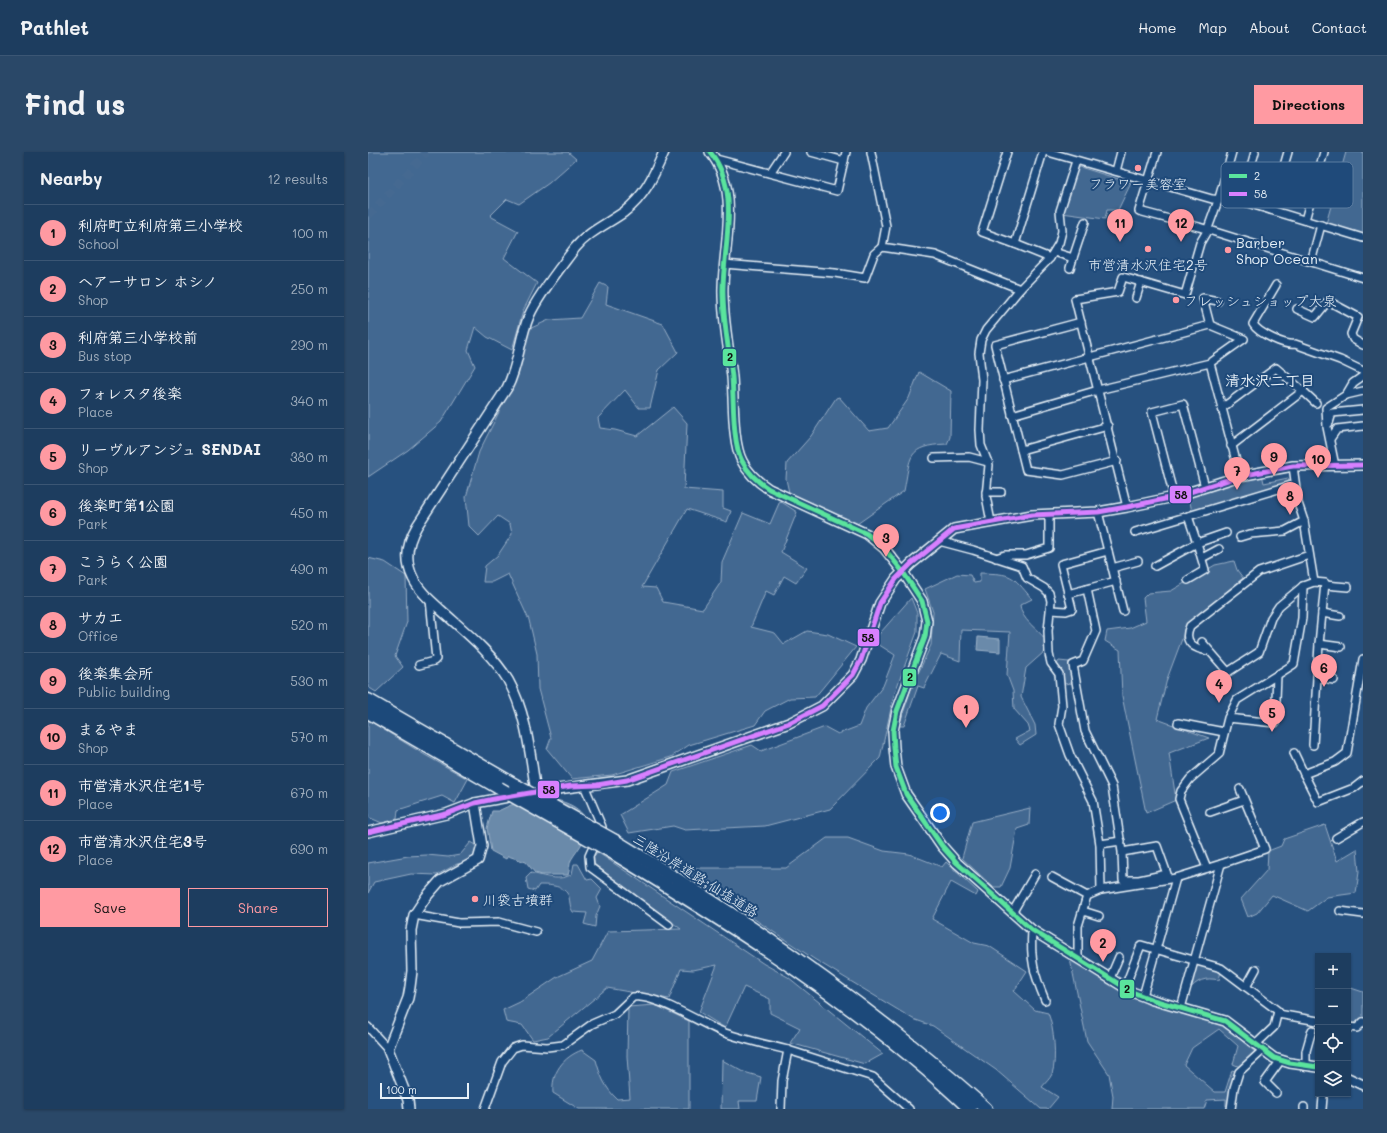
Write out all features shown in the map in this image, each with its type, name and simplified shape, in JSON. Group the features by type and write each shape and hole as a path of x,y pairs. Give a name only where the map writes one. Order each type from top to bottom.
{"highway":[{"name":"三陸沿岸道路;仙塩道路","path":"368,700 515,785 612,846 788,963 861,1018 970,1109"},
{"name":"三陸沿岸道路;仙塩道路","path":"368,712 499,788 612,846 732,914 862,1006 986,1109"}],"street":[{"path":"536,792 520,708 507,679 485,652 418,587 409,566 408,545 411,536 507,388 513,376 525,328 534,305 584,239 625,211 644,192 651,182 664,152"},
{"path":"770,173 784,152"},
{"path":"811,152 844,160"},
{"path":"713,156 837,191 846,152"},
{"path":"724,264 835,273 865,278 874,254 882,247 886,226 870,152"},
{"path":"1007,152 982,232 1052,255 1072,258"},
{"path":"1015,244 1043,152"},
{"path":"1048,152 1212,199 1219,198"},
{"path":"1116,171 1121,152"},
{"path":"1157,152 1139,211 1363,278"},
{"path":"1229,162 1232,152"},
{"path":"1252,162 1255,152"},
{"path":"1285,162 1288,152"},
{"path":"1321,162 1324,152"},
{"path":"713,156 725,177 729,194 724,264 723,312 732,375 736,440 741,460 758,482 769,489 867,534 884,548 903,572 922,601 925,610 926,630 920,654 897,711 893,731 894,748 900,780 906,794 942,846 975,881 1032,930 1125,987 1143,996 1225,1021 1259,1048 1280,1060 1315,1066"},
{"path":"991,522 986,492 989,465 981,445 980,430 982,380 979,353 982,340 986,330 1020,289 1052,255 1062,231 1060,211 1076,161"},
{"path":"1127,507 1117,461 1075,299 1118,292 1122,277 1185,295 1200,243 1207,231 1221,191"},
{"path":"1264,208 1363,238"},
{"path":"1305,220 1308,208"},
{"path":"1070,268 1085,222"},
{"path":"1311,262 1322,225"},
{"path":"882,247 935,255 1020,289"},
{"path":"1136,298 1141,282"},
{"path":"1276,285 1253,324 1256,330 1289,345 1295,344 1302,346 1340,360 1363,371"},
{"path":"1210,325 1203,298 1218,301"},
{"path":"1297,309 1315,316 1328,301 1358,317 1351,334 1353,339 1363,345"},
{"path":"1081,322 995,345 1026,470 1062,475 1117,461"},
{"path":"1003,380 1210,325 1244,339 1210,363 1098,390 1012,415"},
{"path":"1210,363 1240,476"},
{"path":"1222,408 1276,368 1316,403"},
{"path":"1346,395 1353,383 1363,376"},
{"path":"1231,446 1303,391"},
{"path":"1335,466 1327,427 1326,408 1346,395 1363,391"},
{"path":"1174,497 1152,412 1183,404 1205,487"},
{"path":"1327,427 1332,413 1363,410"},
{"path":"1021,450 1108,426"},
{"path":"1330,439 1337,429 1363,426"},
{"path":"934,458 969,457 988,462"},
{"path":"368,832 446,814 475,803 536,792 616,782 648,773 789,723 822,706 838,692 857,668 880,603 903,572 954,529 1049,514 1098,512 1127,507 1174,497 1240,476 1293,466 1363,465"},
{"path":"1293,466 1298,503 1304,521 1314,582"},
{"path":"1135,532 1295,484"},
{"path":"986,492 1001,492"},
{"path":"1098,512 1123,611"},
{"path":"996,558 1005,555 1026,555 1049,548 1049,514"},
{"path":"1188,516 1205,570 1188,580"},
{"path":"1240,537 1284,530 1304,521"},
{"path":"1155,566 1196,543 1226,533"},
{"path":"939,542 973,550 1022,566 1027,578 1044,588 1049,593 1051,610 1048,631 1049,654 1051,663 1059,674 1062,706 1059,724 1070,755 1093,801 1100,844 1101,890"},
{"path":"1202,558 1219,549"},
{"path":"1051,610 1066,611 1072,609 1061,564 1108,551"},
{"path":"1209,651 1196,649 1191,644 1187,631 1190,626 1259,572 1309,555"},
{"path":"1112,568 1138,562"},
{"path":"1068,594 1116,581"},
{"path":"1202,642 1228,672 1259,652 1271,618 1278,606 1303,586 1314,582 1325,583 1325,585 1348,587"},
{"path":"1313,746 1319,644 1325,585"},
{"path":"1207,868 1179,799 1181,791 1190,779 1219,754 1228,718 1237,700 1294,664 1302,618 1303,586"},
{"path":"1087,589 1096,631 1083,661 1073,664 1085,731 1112,786 1121,841 1123,880 1139,880 1167,874 1157,846 1122,852"},
{"path":"419,665 434,661 436,658 430,600"},
{"path":"1322,613 1340,616"},
{"path":"1319,644 1341,647"},
{"path":"1304,774 1335,762 1347,753 1360,697 1363,659"},
{"path":"1228,718 1275,723 1277,675"},
{"path":"1317,678 1334,680"},
{"path":"1178,723 1224,732"},
{"path":"1294,753 1318,802 1354,788 1363,781"},
{"path":"584,785 602,827 589,856 590,867 669,925"},
{"path":"1078,957 1078,926 1088,896 1101,890 1176,878 1265,849 1240,789"},
{"path":"1210,812 1244,800"},
{"path":"388,1049 408,998 412,971 411,930 414,915 426,897 440,881 478,860 482,846 475,803"},
{"path":"1336,838 1363,822"},
{"path":"1100,844 1121,841"},
{"path":"1181,1008 1221,864"},
{"path":"1012,913 1035,874"},
{"path":"1052,877 1088,896"},
{"path":"1143,996 1176,878"},
{"path":"1083,910 1099,916"},
{"path":"1340,911 1363,914"},
{"path":"414,915 459,923 499,922 536,932"},
{"path":"1032,930 1031,944 1034,973 1045,1000"},
{"path":"1125,987 1141,945 1221,968 1278,1011 1274,1028 1239,1072 1234,1088 1231,1109"},
{"path":"1110,978 1119,957"},
{"path":"1246,987 1256,969"},
{"path":"485,1109 502,1062 513,1048 522,1045 557,1047 564,1045 592,1024 614,1014 633,997 643,997 689,1014 724,1032 788,1050 873,1077 909,1109"},
{"path":"1278,1014 1315,1020"},
{"path":"1351,1027 1357,1028 1363,1022"},
{"path":"368,1027 388,1049 408,1100 408,1109"},
{"path":"1306,1065 1306,1051 1312,1030"},
{"path":"781,1109 782,1082 788,1050"},
{"path":"1276,1094 1261,1082 1280,1060"},
{"path":"1351,1079 1363,1085"},
{"path":"1322,1109 1323,1097"}],"shaded area":[{"path":"368,152 568,152 576,159 549,183 519,204 507,199 490,216 518,231 504,258 537,283 523,311 512,350 487,337 475,327 468,350 475,366 441,422 408,450 368,477"},
{"path":"1346,152 1363,152 1363,235 1326,224 1330,208 1353,208 1353,162 1343,162"},
{"path":"1080,167 1131,183 1118,210 1107,210 1105,219 1062,213 1076,169"},
{"path":"600,283 608,287 606,304 663,324 678,352 659,370 650,408 639,408 625,390 598,418 600,428 615,430 637,436 673,407 687,423 684,489 723,492 723,508 731,511 727,522 687,509 642,587 656,588 663,602 703,609 721,582 722,562 743,513 770,524 780,501 797,512 781,552 807,568 796,583 784,576 774,595 766,591 751,627 775,633 784,644 807,631 828,634 856,647 815,697 790,698 765,711 755,725 689,745 671,757 612,775 572,779 547,749 551,738 538,689 537,654 529,620 508,574 492,582 483,582 485,566 498,555 512,534 510,524 498,516 479,536 469,526 466,497 479,452 517,376 529,329 549,320 580,318"},
{"path":"919,372 951,391 950,437 947,444 924,447 913,455 908,469 904,491 857,524 790,497 786,479 787,463 811,436 836,398 839,397 869,431 888,428 909,398"},
{"path":"1262,474 1264,483 1288,478 1289,482 1192,512 1189,497"},
{"path":"368,558 385,562 406,576 407,622 395,656 403,667 376,692 368,687"},
{"path":"1234,561 1237,570 1243,578 1188,623 1167,679 1157,719 1209,738 1169,753 1176,800 1146,813 1122,696 1120,650 1105,641 1107,631 1130,628 1146,621 1143,598 1148,593 1171,591 1215,565"},
{"path":"980,573 1005,575 1015,580 1020,585 1032,599 1020,605 1023,615 1045,639 1044,652 1026,668 1021,697 1035,725 1036,735 1020,745 1015,739 1030,731 1028,725 1014,709 1013,691 1007,675 1010,632 961,630 960,661 941,654 924,688 918,686 904,726 899,726 911,689 931,645 933,612 925,589 957,574 970,575 974,583 980,582"},
{"path":"911,598 917,613 917,632 894,695 880,758 830,809 765,826 685,830 673,826 629,833 620,815 668,785 673,772 752,745 761,751 825,727 838,734 859,726 866,708 883,686 895,655 873,641"},
{"path":"978,637 1000,639 1000,652 977,650"},
{"path":"1059,661 1069,662 1073,678 1071,679 1072,683 1064,684 1063,674 1057,664"},
{"path":"368,720 468,779 455,803 442,796 398,810 397,819 382,823 368,817"},
{"path":"552,799 569,804 581,812 586,824 586,832 583,841 571,860 568,875 542,875 535,873 526,862 508,856 506,859 491,851 487,828 492,811 498,811 511,805"},
{"path":"1030,808 1029,825 1017,829 1010,868 1001,887 993,887 962,858 972,822"},
{"path":"1325,825 1337,861 1357,849 1359,872 1356,893 1327,897 1308,911 1272,895 1257,913 1248,917 1241,899 1267,870 1268,851 1281,846 1284,839"},
{"path":"827,838 848,838 884,851 909,854 942,867 946,862 978,892 976,896 951,882 932,919 974,943 989,946 1027,971 1014,991 1035,1010 1048,1013 1053,1035 1055,1052 1054,1068 1051,1076 1042,1087 1058,1097 1048,1109 1041,1109 996,1070 933,1026 913,1019 814,959 678,868 786,868"},
{"path":"471,842 478,846 476,853 467,863 457,864 437,875 411,874 374,882 368,893 368,863 408,856 427,855 448,857 460,855"},
{"path":"597,852 764,964 788,977 883,1054 865,1064 790,1043 800,1028 770,1013 770,999 744,987 725,1028 699,1012 717,965 693,970 681,969 669,999 607,988 548,1037 533,1040 522,1025 506,1022 503,1010 520,1002 557,977 592,961 608,931 681,929 594,864 593,858"},
{"path":"574,864 578,864 587,880 592,879 602,889 597,898 600,906 596,916 595,927 584,924 587,913 573,912 569,897 564,890 556,886 539,885 535,891 528,889 526,878 531,873 552,878 562,878 572,874"},
{"path":"1070,959 1147,1004 1220,1022 1255,1052 1240,1067 1233,1064 1238,1046 1219,1029 1192,1048 1184,1065 1215,1092 1225,1092 1232,1070 1237,1072 1229,1106 1226,1106 1226,1099 1207,1100 1204,1109 1112,1109 1113,1096 1109,1074 1087,1041"},
{"path":"1196,964 1221,971 1219,980 1202,980 1188,991"},
{"path":"1351,988 1363,992 1363,1018 1356,1025 1351,1024"},
{"path":"655,1005 689,1021 689,1109 579,1109 553,1093 556,1072 564,1061 582,1050 596,1060 604,1081 609,1090 617,1099 630,1098 627,1056 628,1007"},
{"path":"722,1060 744,1072 761,1077 757,1101 739,1101 740,1109 721,1109"}],"tunnel":[{"path":"368,216 427,152"}],"transit line":[{"name":"2","path":"710,152 720,167 728,200 728,235 724,270 723,298 732,377 736,443 742,461 754,477 769,489 867,534 884,548 903,572 922,601 927,621 925,637 897,711 893,731 896,767 906,794 942,846 957,863 1032,930 1132,992 1153,1000 1225,1021 1274,1058 1290,1063 1315,1067"},
{"name":"58","path":"368,832 446,814 475,803 494,799 571,786 597,785 627,780 789,723 822,706 853,675 861,660 880,603 896,579 911,564 954,529 1032,515 1098,512 1127,507 1174,497 1240,476 1293,466 1363,465"}],"place":[{"name":"フラワー美容室","path":"1138,168"},
{"name":"市営清水沢住宅1号","path":"1120,242"},
{"name":"市営清水沢住宅3号","path":"1181,242"},
{"name":"市営清水沢住宅2号","path":"1148,249"},
{"name":"Barber Shop Ocean","path":"1228,250"},
{"name":"フレッシュショップ大泉","path":"1176,300"},
{"name":"後楽集会所","path":"1274,476"},
{"name":"まるやま","path":"1318,478"},
{"name":"こうらく公園","path":"1237,490"},
{"name":"サカエ","path":"1290,515"},
{"name":"利府第三小学校前","path":"886,557"},
{"name":"後楽町第1公園","path":"1324,687"},
{"name":"フォレスタ後楽","path":"1219,703"},
{"name":"利府町立利府第三小学校","path":"966,728"},
{"name":"リーヴルアンジュ SENDAI","path":"1272,732"},
{"name":"川袋古墳群","path":"475,899"},
{"name":"ヘアーサロン ホシノ","path":"1103,962"}],"district":[{"name":"清水沢二丁目","path":"1270,380"}]}
